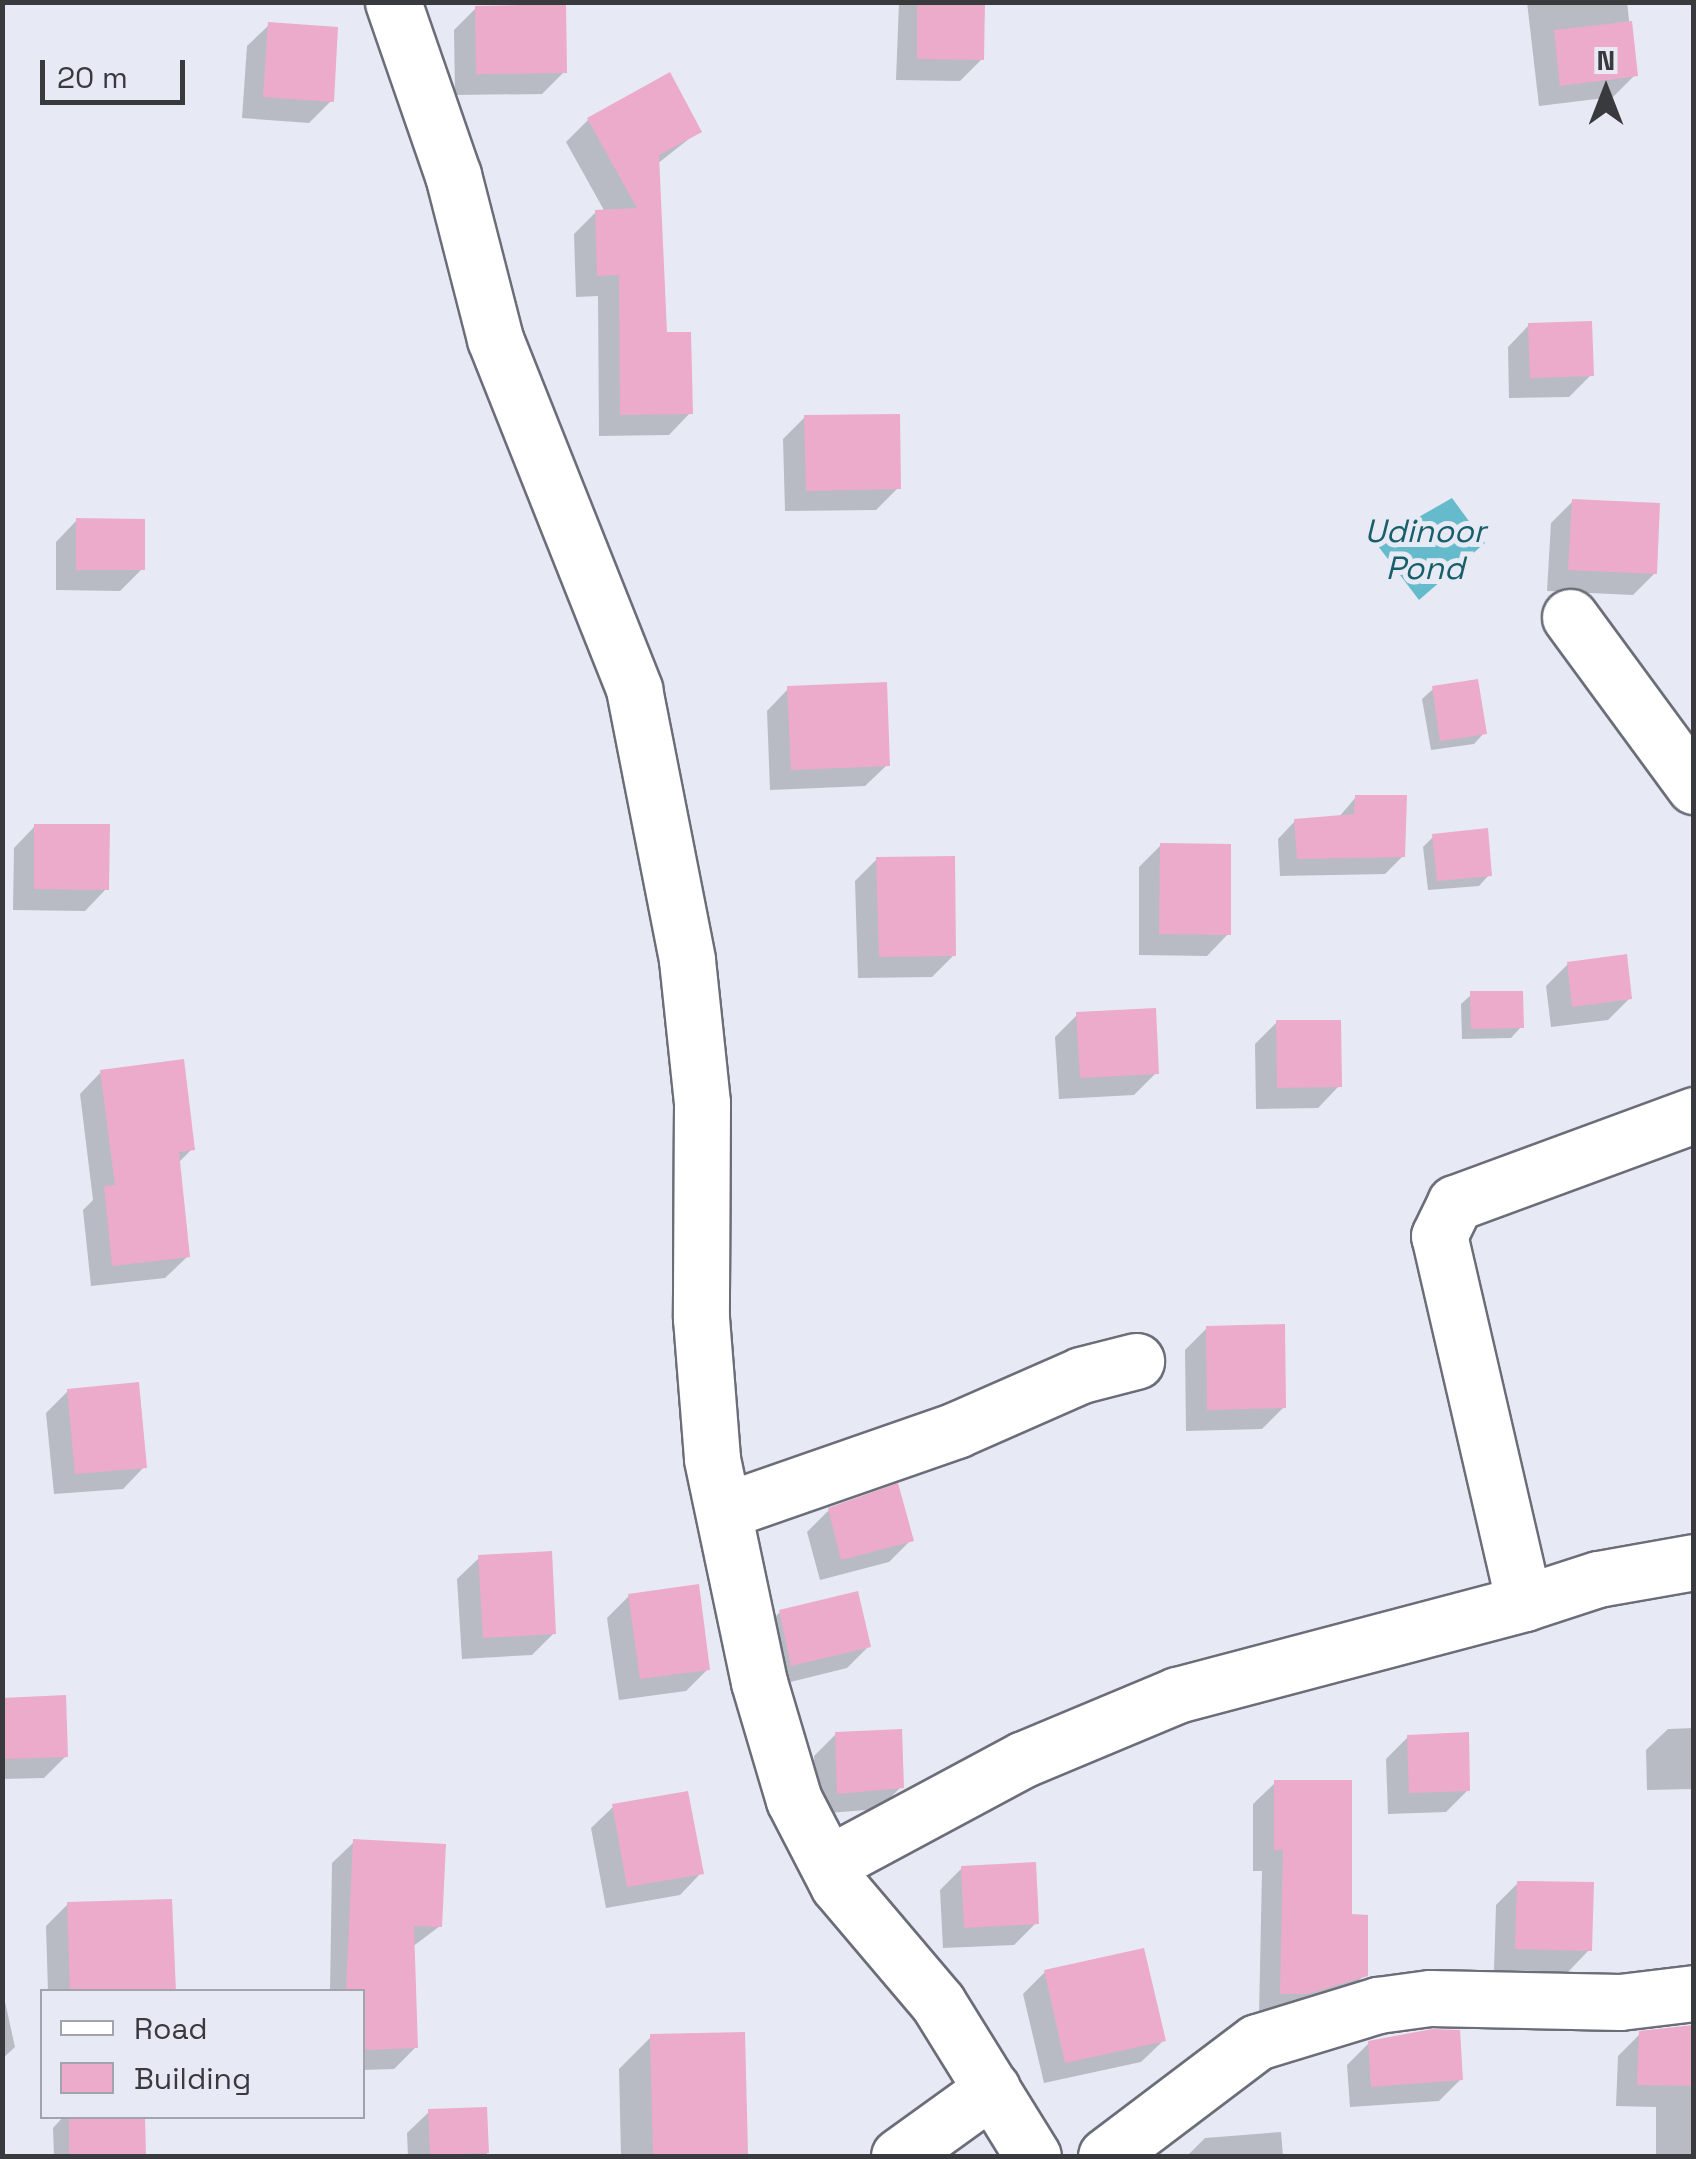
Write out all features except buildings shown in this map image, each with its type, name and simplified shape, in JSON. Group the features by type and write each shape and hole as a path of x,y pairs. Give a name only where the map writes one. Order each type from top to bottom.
{"street":[{"path":"393,2 453,175 494,339 634,689 691,996 702,1104 701,1318 712,1459 759,1682 794,1800 868,1927 938,2004 1033,2156"},
{"path":"1570,617 1694,786"},
{"path":"1524,1604 1439,1236 1456,1204 1694,1114"},
{"path":"724,1511 956,1430 1081,1375 1136,1361"},
{"path":"828,1864 1024,1759 1177,1696 1524,1604 1598,1579 1694,1562"},
{"path":"1106,2156 1257,2042 1378,2005 1430,1998 1620,2002 1694,1993"},
{"path":"899,2156 992,2089"}],"water":[{"name":"Udinoor Pond","path":"1452,498 1485,543 1419,600 1375,542"}]}
